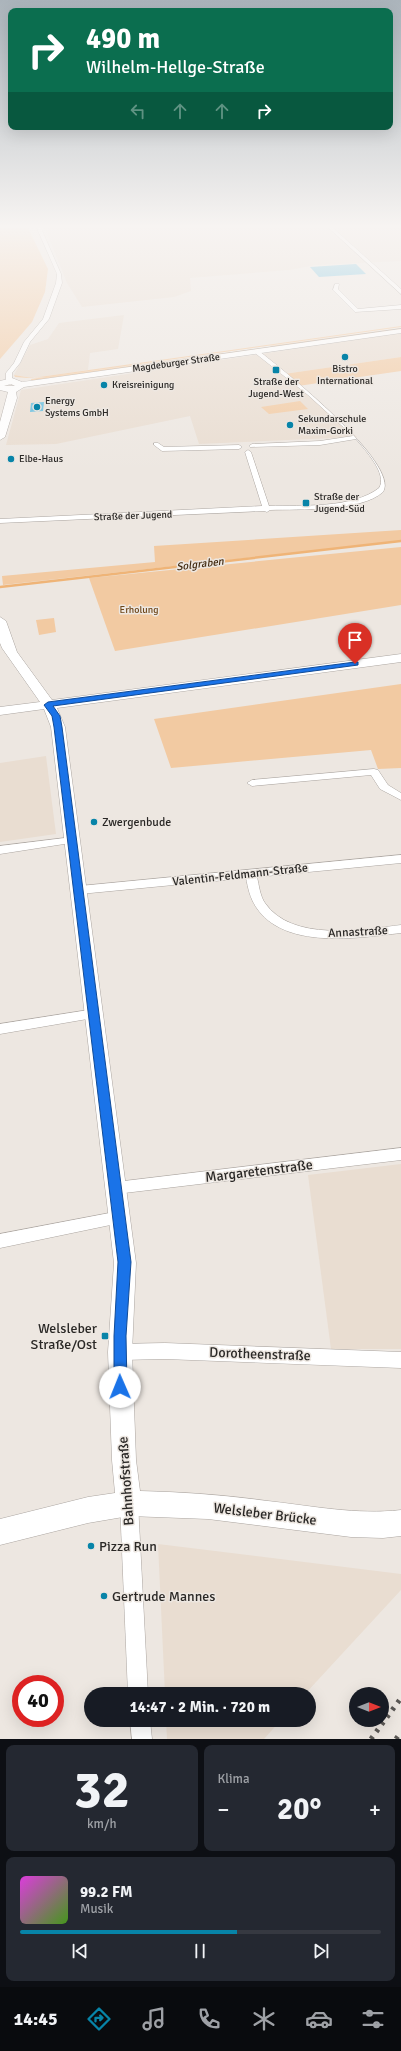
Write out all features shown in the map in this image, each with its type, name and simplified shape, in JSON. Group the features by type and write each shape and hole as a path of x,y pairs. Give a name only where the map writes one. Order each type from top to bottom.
{"street":[{"path":"0,437 12,398 9,373 17,363 24,347 46,319 50,309"},
{"path":"355,309 357,311 377,309"},
{"name":"Magdeburger Straße","path":"0,384 11,385 19,388 21,385 401,331"},
{"name":"Straße der Jugend","path":"0,521 267,510 340,505 363,499 378,492 384,486 384,478 372,453 359,437 257,352"},
{"path":"0,388 11,385"},
{"path":"156,444 162,449 239,447 250,449 320,443 359,437"},
{"path":"250,449 267,510"},
{"name":"Bahnhofstraße","path":"0,621 3,635 12,656 56,716 80,890 125,1262 120,1352 120,1387 138,1687"},
{"path":"0,711 401,658"},
{"path":"252,783 374,772 384,786 401,796"},
{"path":"0,850 73,840"},
{"name":"Valentin-Feldmann-Straße","path":"80,890 401,859"},
{"name":"Annastraße","path":"251,874 260,905 279,922 294,928 335,936 401,929"},
{"path":"0,1029 61,1018 95,1014"},
{"name":"Margaretenstraße","path":"116,1188 401,1154"},
{"path":"0,1241 120,1217"},
{"name":"Dorotheenstraße","path":"120,1352 173,1351 401,1360"},
{"name":"Welsleber Brücke","path":"0,1532 88,1510 128,1503 208,1506 367,1526 401,1523"},
{"path":"141,1727 142,1739"}],"shaded area":[{"path":"124,315 118,349 90,353 88,370 32,378 14,375 30,345 48,339 59,323"},
{"path":"401,333 401,357 284,374 357,437 199,444 190,416 56,444 6,445 21,390"},
{"path":"46,756 56,834 0,842 0,763"},
{"path":"401,1164 401,1349 331,1349 308,1175"},
{"path":"158,1544 401,1574 401,1590 311,1687 165,1687"},
{"path":"166,1727 275,1727 264,1739 167,1739"}],"green space":[{"path":"0,309 38,309 32,322 0,359"},
{"path":"401,326 401,327 34,378"},
{"path":"401,328 401,330 272,348 270,346"},
{"path":"269,347 271,348 32,382 31,379"},
{"path":"401,357 401,371 298,386 284,374"},
{"path":"14,375 31,378 15,377"},
{"path":"300,401 308,409 269,414 261,407"},
{"path":"401,530 401,541 3,585 2,576 155,562 154,546"},
{"name":"Erholung","path":"401,547 401,605 115,651 89,578"},
{"path":"54,618 56,632 39,635 36,620"},
{"path":"401,684 401,768 378,769 371,750 171,768 154,719"}],"building":[{"name":"Energy Systems GmbH","path":"44,402 43,411 30,412 31,403"}],"waterway":[{"name":"Solgraben","path":"0,587 401,541"}],"railway":[{"path":"371,1739 401,1698"},
{"path":"396,1739 401,1732"}],"place":[{"name":"Bistro International","path":"345,357"},
{"name":"Straße der Jugend-West","path":"276,370"},
{"name":"Kreisreinigung","path":"104,385"},
{"name":"Energy Systems GmbH","path":"37,407"},
{"name":"Sekundarschule Maxim-Gorki","path":"290,425"},
{"name":"Elbe-Haus","path":"11,459"},
{"name":"Straße der Jugend-Süd","path":"306,503"},
{"name":"Zwergenbude","path":"94,822"},
{"name":"Welsleber Straße/Ost","path":"105,1336"},
{"name":"Pizza Run","path":"91,1546"},
{"name":"Gertrude Mannes","path":"104,1596"}],"route":[{"path":"120,1387 120,1336 125,1262 58,727 56,716 48,705 355,664"}]}
